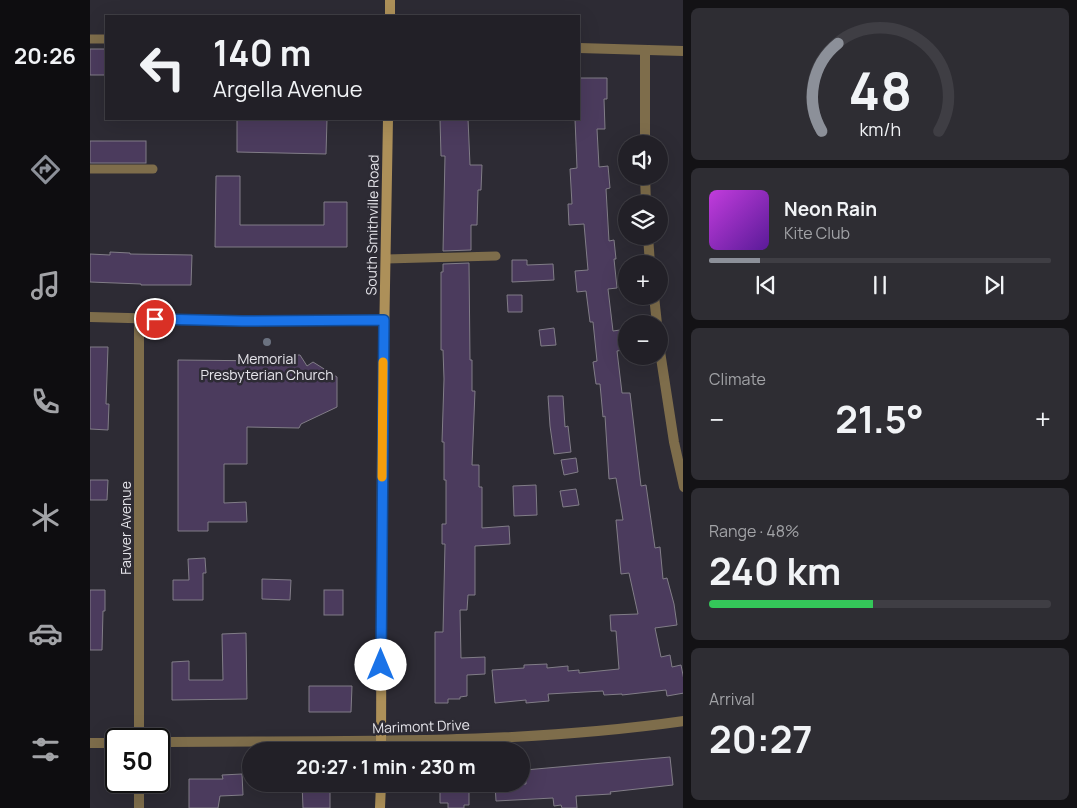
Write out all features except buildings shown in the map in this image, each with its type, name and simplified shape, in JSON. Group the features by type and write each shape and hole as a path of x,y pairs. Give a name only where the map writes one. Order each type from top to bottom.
{"main road":[{"path":"390,0 390,15"},
{"name":"South Smithville Road","path":"381,742 384,320 388,120"},
{"path":"380,808 381,792"}],"street":[{"path":"580,48 683,51"},
{"path":"644,135 645,50"},
{"path":"90,318 242,321 384,320"},
{"name":"Fauver Avenue","path":"139,318 139,728"},
{"path":"662,365 683,487"},
{"name":"Marimont Drive","path":"449,742 550,736 683,722"},
{"name":"Marimont Drive","path":"170,742 242,743"},
{"path":"90,743 105,743"},
{"path":"139,793 139,808"}],"lane":[{"path":"90,39 105,39"},
{"path":"90,169 153,169"},
{"path":"386,259 496,256"}],"slow traffic":[{"path":"382,477 383,362"}],"place":[{"name":"Memorial Presbyterian Church","path":"267,342"}],"route":[{"path":"155,319 242,321 384,320 381,665"}]}
